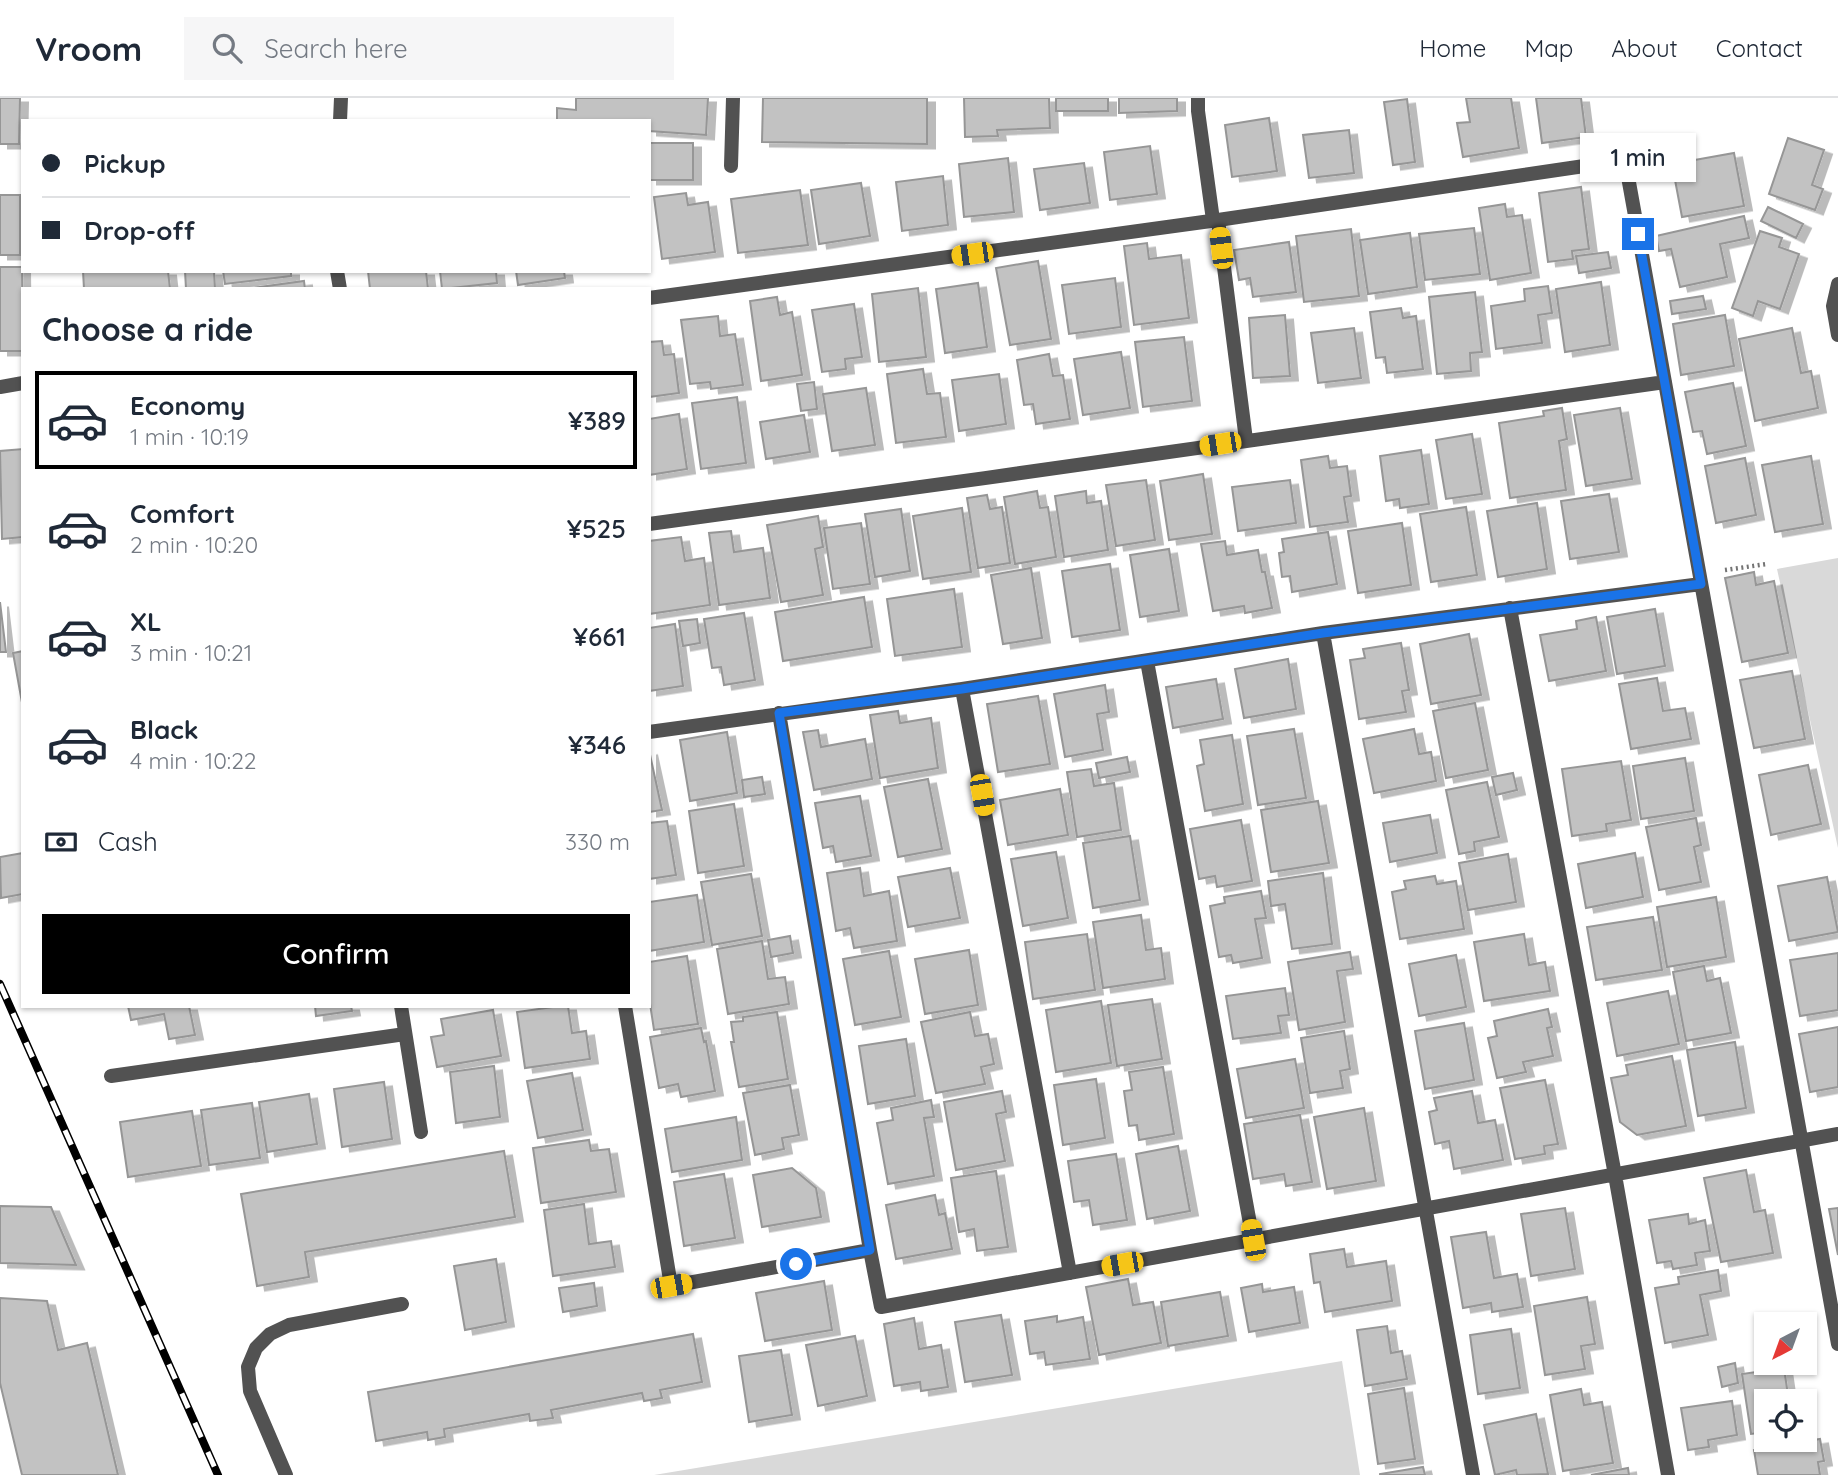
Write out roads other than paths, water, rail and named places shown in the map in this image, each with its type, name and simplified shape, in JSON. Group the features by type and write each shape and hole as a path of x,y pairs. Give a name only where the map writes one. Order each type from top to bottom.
{"street":[{"path":"340,119 341,98"},
{"path":"731,166 733,98"},
{"path":"1198,98 1246,440"},
{"path":"651,298 1216,220 1625,160 1838,1344"},
{"path":"1838,284 1833,306 1838,335"},
{"path":"0,387 21,383"},
{"path":"651,524 968,482 1246,440 1665,383"},
{"path":"651,732 962,689 1323,633 1700,579"},
{"path":"1510,608 1668,1475"},
{"path":"1323,633 1473,1475"},
{"path":"1147,661 1253,1240"},
{"path":"962,689 1070,1273"},
{"path":"779,713 881,1307 1838,1134"},
{"path":"401,1008 421,1132"},
{"path":"625,1008 671,1286 870,1250"},
{"path":"111,1076 405,1034"},
{"path":"286,1475 250,1391 248,1367 257,1348 270,1334 289,1325 402,1304"}],"railway":[{"path":"0,984 218,1475"}]}
